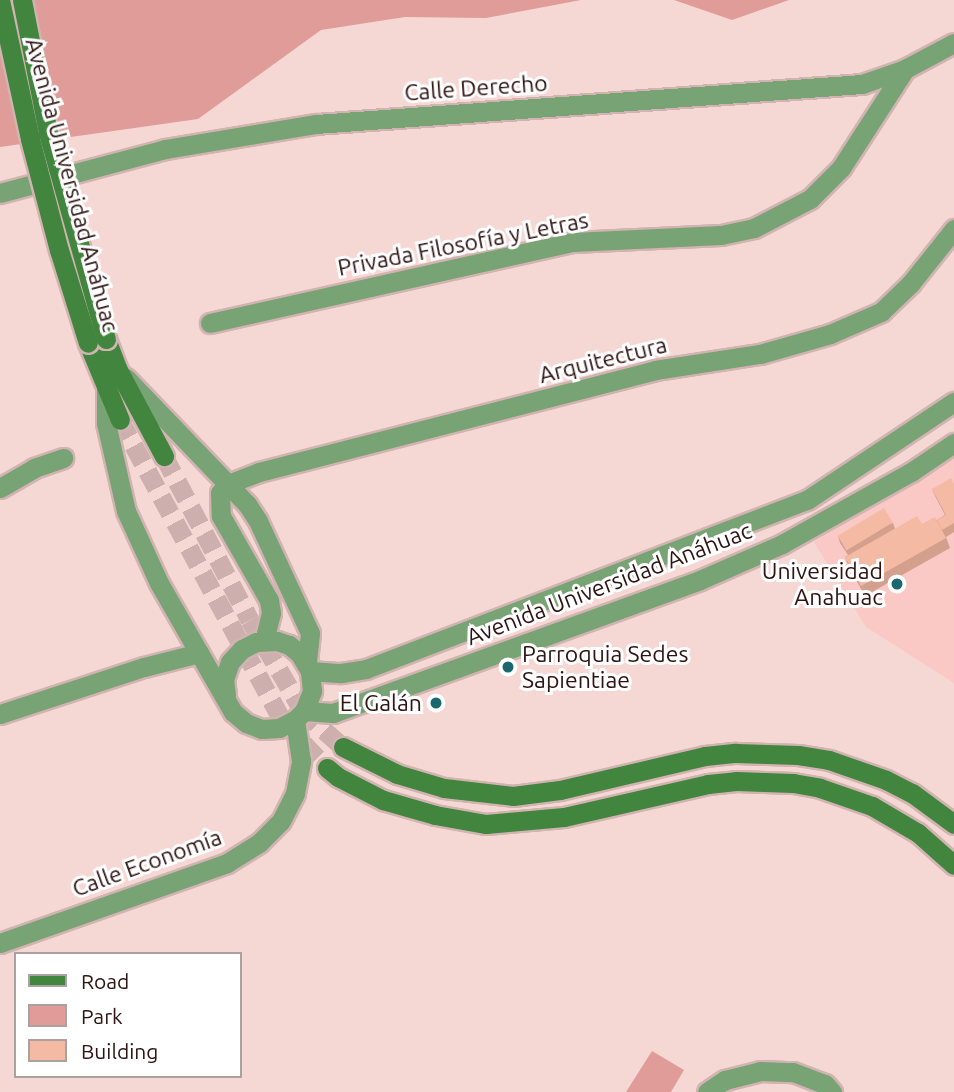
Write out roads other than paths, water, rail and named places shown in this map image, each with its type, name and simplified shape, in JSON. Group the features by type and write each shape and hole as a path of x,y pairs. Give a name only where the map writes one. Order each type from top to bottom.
{"main road":[{"name":"Avenida Universidad Anáhuac","path":"0,0 30,139 59,250 97,341 117,369 164,456"},
{"name":"Avenida Universidad Anáhuac","path":"22,0 48,133 106,386 120,419"},
{"path":"342,747 397,774 444,788 513,796 559,790 705,756 767,752 829,760 867,772 912,793 954,824"},
{"path":"327,768 338,777 383,800 435,815 486,824 538,822 708,784 765,781 793,783 847,796 896,818 918,833 954,865"}],"street":[{"name":"Calle Derecho","path":"0,192 165,149 316,124 862,83 905,69 954,43"},
{"name":"Privada Filosofía y Letras","path":"210,323 573,242 721,235 754,228 810,200 841,168 905,69"},
{"name":"Arquitectura","path":"228,484 259,472 655,370 760,354 830,334 881,312 911,283 954,229"},
{"path":"106,386 106,423 126,510 159,583 233,712 246,723 262,729 279,728 300,716 312,691 309,667 310,633 302,611 258,521 228,484 117,369"},
{"name":"Avenida Universidad Anáhuac","path":"309,667 341,673 366,669 807,500 954,402"},
{"name":"Avenida Universidad Anáhuac","path":"300,716 333,713 700,580 782,544 911,472 954,443"},
{"path":"0,488 34,468 63,458"},
{"path":"228,484 220,494 221,516 269,600 271,613 264,640"},
{"path":"0,714 144,667 199,653 242,649 264,640 289,645 309,667"},
{"path":"226,696 225,679 230,662 242,649"},
{"name":"Calle Economía","path":"0,943 228,863 259,843 281,821 295,793 301,761 300,716"},
{"path":"707,1092 725,1080 760,1071 793,1072 825,1084 832,1092"}],"tunnel":[{"path":"120,420 284,723 327,768"},
{"path":"164,456 250,620 303,711 343,747"}],"place":[{"name":"Universidad Anahuac","path":"897,584"},
{"name":"Parroquia Sedes Sapientiae","path":"508,667"},
{"name":"El Galán","path":"436,703"}]}
